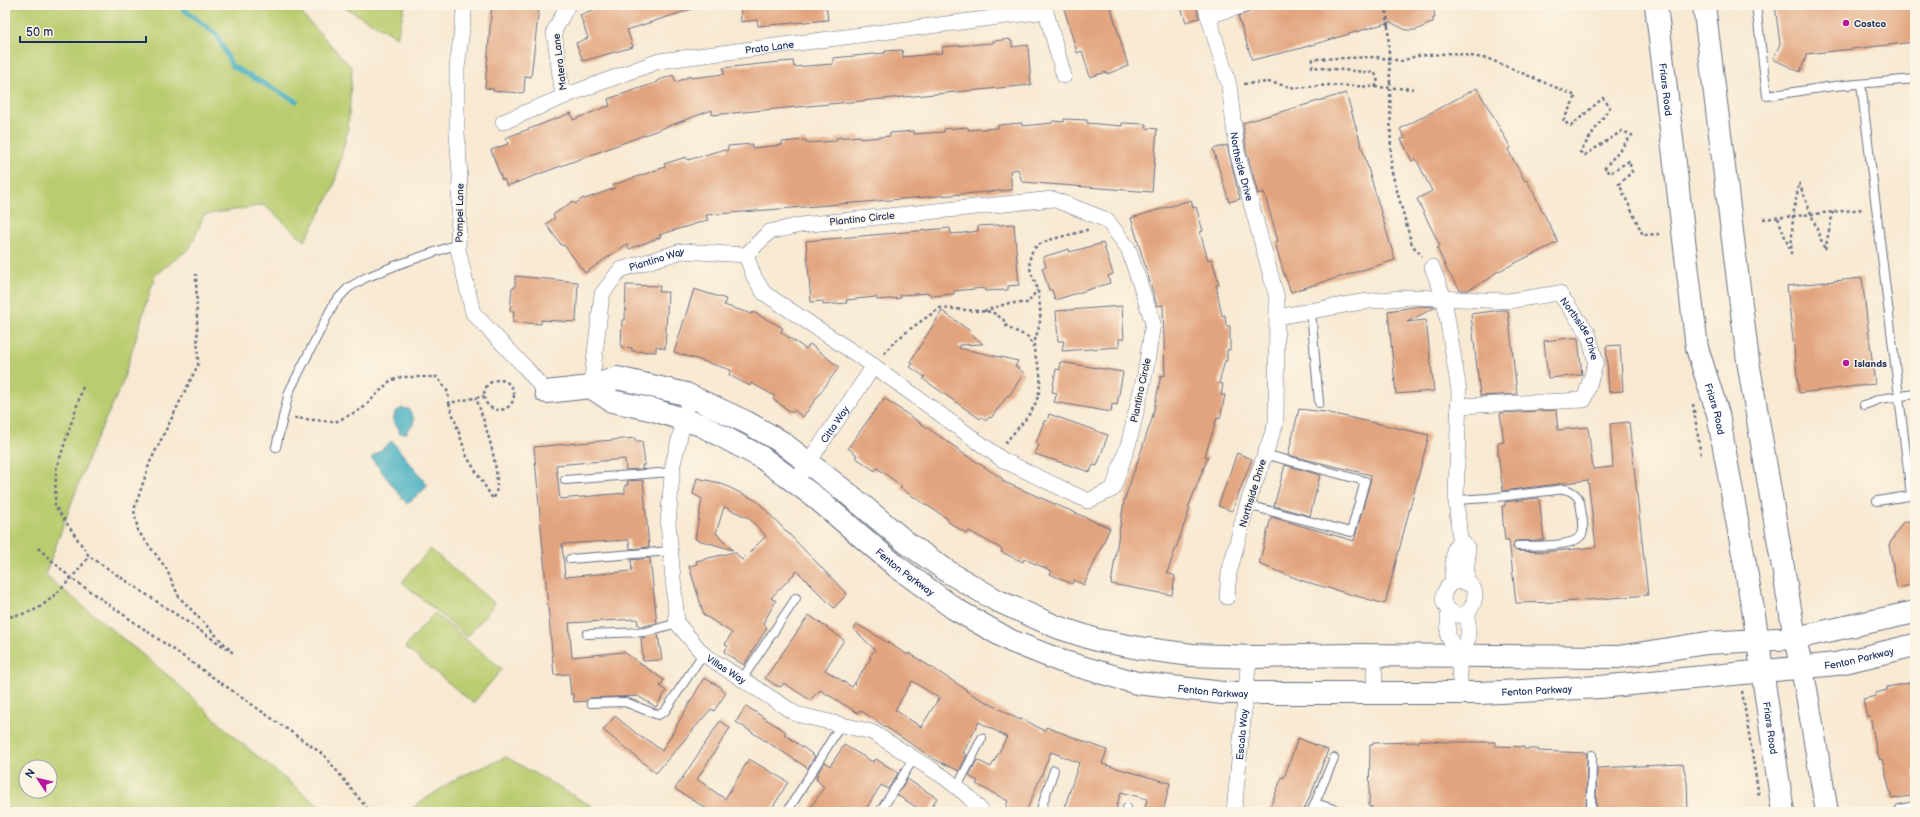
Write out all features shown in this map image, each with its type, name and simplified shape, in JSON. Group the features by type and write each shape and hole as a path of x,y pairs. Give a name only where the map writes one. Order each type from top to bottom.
{"main road":[{"name":"Friars Road","path":"1656,5 1697,348 1718,414 1758,641 1783,812"},
{"path":"1704,5 1748,361 1794,638 1801,668 1827,812"},
{"path":"546,392 591,387 617,378 690,396 746,422 780,441 907,543 950,573 996,600 1057,627 1097,640 1139,648 1192,655 1248,657 1458,655 1618,657 1707,643 1794,638 1915,612"},
{"name":"Fenton Parkway","path":"591,387 612,401 701,425 761,457 794,482 896,566 955,609 1011,641 1061,661 1138,683 1223,693 1460,693 1600,687 1836,664 1915,645"}],"street":[{"name":"Pompei Lane","path":"465,5 457,68 457,133 460,175 458,244 473,314 525,367 546,392"},
{"name":"Matera Lane","path":"563,97 554,31 568,5"},
{"name":"Northside Drive","path":"1227,597 1229,573 1247,505 1276,423 1277,298 1237,152 1229,85 1206,10 1245,5"},
{"name":"Prato Lane","path":"503,122 563,97 659,61 1045,8"},
{"path":"1045,8 1064,76"},
{"name":"Piantino Circle","path":"1053,199 1107,220 1128,248 1152,322 1145,374 1129,442 1113,489 1088,501 1003,460 874,366 764,293 754,277 746,255 769,232 801,225 1053,199"},
{"name":"Piantino Way","path":"591,387 602,294 620,270 682,251 746,255"},
{"path":"1432,266 1444,298 1459,391 1456,500 1460,539 1454,550 1459,583"},
{"name":"Northside Drive","path":"1277,317 1361,302 1411,297 1508,301 1559,293 1588,333 1596,362 1584,400 1458,406"},
{"name":"Citta Way","path":"794,482 874,366"},
{"path":"677,623 668,523 672,472 690,396"},
{"path":"1458,655 1468,639 1468,612 1475,603 1476,598 1472,588 1459,583 1445,590 1443,595 1445,606 1448,610 1448,636 1458,655 1460,693"},
{"path":"1448,610 1458,614 1468,612"},
{"name":"Villas Way","path":"677,623 703,654 796,714 872,732 944,777 957,787 978,810"},
{"path":"1374,655 1375,693"},
{"name":"Escala Way","path":"1234,812 1248,657"}],"lane":[{"path":"1756,5 1767,96 1915,79"},
{"path":"1861,84 1899,396 1913,495 1877,501"},
{"path":"276,447 289,392 334,303 348,288 365,278 397,264 458,244"},
{"path":"1311,311 1319,403"},
{"path":"1864,405 1880,399 1915,394"},
{"path":"1247,505 1351,532 1366,481 1264,454"},
{"path":"565,480 672,472"},
{"path":"1456,500 1489,498 1565,489 1574,492 1580,500 1583,531 1578,540 1568,544 1518,546"},
{"path":"570,559 671,551"},
{"path":"742,679 796,598"},
{"path":"587,634 646,632 677,623"},
{"path":"591,703 625,702 658,715 665,711 703,654"},
{"path":"787,812 842,724"},
{"path":"957,787 982,738"},
{"path":"1591,812 1592,756"},
{"path":"880,812 914,758"},
{"path":"1311,812 1334,758"},
{"path":"1040,812 1054,770"},
{"path":"1315,803 1343,812"},
{"path":"1900,812 1900,809 1915,806"}],"path":[{"path":"1386,5 1390,82 1391,169 1412,245 1432,266"},
{"path":"1375,87 1378,82 1375,73 1312,67 1314,59 1376,57 1402,61 1416,56 1454,53 1489,59 1576,96 1563,121 1571,126 1603,98 1610,107 1580,152 1585,155 1622,131 1632,136 1604,169 1610,173 1629,160 1632,172 1619,184 1643,235 1660,234"},
{"path":"1229,85 1268,82 1296,88 1330,85 1417,89"},
{"path":"1778,218 1791,253 1793,216 1798,183 1825,250 1833,212"},
{"path":"1763,219 1876,208"},
{"path":"1033,347 1040,319 1038,290 1031,276 1030,265 1033,250 1042,242 1078,234 1107,220"},
{"path":"83,387 56,470 55,506 89,556 232,652 179,597 166,568 138,531 134,510 150,462 198,365 196,274"},
{"path":"982,311 1009,303 1028,303 1038,290"},
{"path":"874,366 891,345 910,329 940,308 992,312 1003,319 1007,327 1028,337 1039,365 1041,386 1035,407 996,455"},
{"path":"283,416 334,422 362,409 390,381 400,377 437,377 448,392 449,403 467,457 493,500 496,496 497,488 495,467 489,434 476,398"},
{"path":"494,380 505,381 514,392 512,402 509,406 500,410 496,410 488,405 484,396 486,386 494,380"},
{"path":"449,403 484,396"},
{"path":"38,548 71,578 324,755 370,812"},
{"path":"5,615 21,614 40,607 78,572 89,556"},
{"path":"1743,698 1760,797"}],"green space":[{"path":"5,5 294,5 352,68 348,129 333,189 305,241 264,205 204,215 190,248 155,275 122,384 90,453 45,575 176,682 234,737 326,812 5,812"},
{"path":"340,5 405,5 397,37"},
{"path":"430,549 495,604 467,637 402,582"},
{"path":"434,613 502,669 473,703 405,647"},
{"path":"506,757 602,812 406,812 457,778"}],"water":[{"path":"402,408 409,409 414,419 413,425 407,430 407,433 399,433 399,429 393,422 395,412"},
{"path":"392,441 428,486 407,504 371,458"}],"building":[{"path":"492,5 532,5 539,7 531,77 525,76 524,92 493,91 493,89 485,88"},
{"path":"605,5 695,5 695,8 627,30 633,47 583,61 576,43 588,38 580,15"},
{"path":"740,5 826,5 828,20 758,26 757,20 741,22"},
{"path":"1063,5 1110,5 1128,66 1107,74 1107,72 1090,77 1082,51 1077,53"},
{"path":"1180,5 1196,5 1199,18 1186,22"},
{"path":"1262,5 1433,5 1435,18 1433,18 1433,22 1416,30 1406,30 1390,22 1298,49 1252,60 1238,16 1263,7"},
{"name":"Costco","path":"1775,5 1915,5 1915,42 1807,54 1800,72 1773,59 1780,44"},
{"path":"1010,39 1010,41 1012,41 1012,47 1028,45 1031,85 712,115 712,110 507,186 504,179 502,180 491,150 508,144 505,138 571,113 573,120 610,106 608,99 658,82 657,81 673,75 676,82 691,76 691,78 724,74 723,68 793,61 794,67 833,64 833,58 885,53 885,51 902,50 903,57 943,53 942,47 993,43 993,41"},
{"path":"1477,88 1511,148 1508,150 1525,181 1527,180 1558,242 1495,273 1489,279 1468,290 1460,290 1448,272 1437,248 1440,246 1417,199 1432,191 1416,159 1412,161 1401,139 1405,138 1400,129"},
{"path":"1346,93 1395,260 1291,292 1282,268 1275,242 1278,241 1264,192 1258,194 1246,150 1243,123"},
{"path":"1064,119 1087,120 1087,123 1122,126 1122,123 1146,124 1146,128 1157,129 1152,192 1022,182 1018,169 1010,171 1012,190 706,215 708,220 659,235 661,237 629,249 627,244 585,273 546,224 555,218 553,215 573,201 575,204 583,198 585,199 615,188 613,185 665,167 664,164 686,157 688,160 718,151 728,150 728,146 752,144 752,148 782,145 782,142 806,140 806,143 836,141 836,138 860,136 860,139 890,136 890,133 914,131 914,134 944,132 944,129 968,127 968,130 998,128 998,125 1022,123 1022,126 1052,123 1053,121 1064,122"},
{"path":"1227,145 1240,199 1229,202 1213,149"},
{"path":"1191,200 1193,208 1196,207 1203,231 1200,232 1208,260 1212,259 1219,284 1216,285 1222,316 1225,315 1226,326 1230,326 1230,350 1227,350 1227,361 1225,361 1219,383 1223,384 1221,395 1225,395 1220,419 1217,418 1205,456 1208,457 1188,508 1190,508 1167,573 1175,576 1172,595 1111,584 1124,501 1152,419 1161,375 1165,376 1163,305 1157,306 1131,218"},
{"path":"1014,224 1019,285 1008,286 1008,290 985,291 984,288 954,291 954,294 931,296 930,293 900,295 901,298 877,300 876,297 846,300 847,303 823,305 823,301 811,302 806,241 950,228 951,234 964,233 978,231 978,226"},
{"path":"1103,243 1113,274 1108,276 1110,283 1055,300 1052,290 1049,290 1042,268 1046,267 1043,257 1069,249 1070,252"},
{"path":"515,276 578,282 576,322 541,320 541,324 513,322 514,311 510,311 512,288 515,288"},
{"path":"1862,278 1875,384 1799,393 1787,286"},
{"path":"626,285 660,286 659,292 668,292 665,349 656,346 656,352 632,351 632,348 621,347 622,320 625,320"},
{"path":"694,289 726,299 724,305 752,314 753,312 783,328 781,332 806,349 810,344 839,367 803,417 794,410 792,413 773,399 775,396 751,383 750,386 729,375 731,370 674,352"},
{"path":"1122,306 1124,339 1119,339 1119,347 1062,351 1064,341 1058,341 1056,311"},
{"path":"1420,306 1436,307 1407,322 1426,320 1434,391 1396,394 1388,311"},
{"path":"1508,310 1517,394 1480,396 1471,314"},
{"path":"942,311 973,333 971,335 983,344 959,345 959,348 1018,361 1015,366 1024,373 1009,396 1008,395 991,418 989,417 986,421 982,417 980,419 923,379 925,377 910,367 913,364 910,362"},
{"path":"1578,338 1582,375 1548,378 1544,341"},
{"path":"1620,345 1623,391 1609,392 1606,346"},
{"path":"1060,362 1123,372 1117,405 1112,404 1111,412 1054,402 1057,393 1052,392 1056,369 1060,370"},
{"path":"884,398 958,450 1003,479 1002,481 1110,528 1084,585 1074,580 1072,584 1050,574 1052,571 1024,559 1023,562 1001,552 1002,549 969,531 967,534 947,521 948,519 900,488 902,486 877,468 875,471 855,457 857,455 848,448"},
{"path":"1299,409 1325,412 1429,435 1385,604 1303,581 1259,564 1271,517 1354,541 1370,482 1371,475 1288,455"},
{"path":"1556,410 1558,430 1588,427 1593,469 1613,467 1610,424 1629,422 1648,595 1563,602 1516,603 1509,540 1505,540 1503,522 1502,506 1505,506 1505,502 1539,498 1544,540 1515,541 1513,547 1516,551 1545,552 1596,547 1588,480 1503,491 1498,454 1498,443 1504,442 1500,413"},
{"path":"1049,414 1108,435 1097,466 1093,465 1090,472 1035,454 1039,444 1036,443 1044,421 1047,421"},
{"path":"635,438 635,441 642,441 645,465 642,465 643,469 626,470 625,459 556,465 560,499 625,493 625,485 628,485 627,481 643,480 649,547 630,549 629,540 562,544 565,577 632,571 631,560 650,558 657,623 640,627 637,619 569,623 572,657 624,652 664,680 660,686 666,691 656,707 638,696 591,698 586,701 574,702 573,694 571,695 569,674 554,675 534,447"},
{"path":"1237,453 1252,459 1232,511 1218,506"},
{"path":"1285,465 1320,475 1310,516 1274,506"},
{"path":"697,478 720,483 757,501 847,594 834,608 797,571 771,598 776,601 763,623 767,628 744,665 724,652 728,646 725,644 732,633 704,615 689,566 697,564 696,561 735,552 742,560 766,536 749,518 724,507 716,533 733,550 695,539 702,499 693,494"},
{"path":"1915,520 1915,584 1897,588 1889,545 1903,522"},
{"path":"809,615 844,640 825,670 852,687 871,658 869,657 875,650 854,629 857,624 908,655 909,653 967,690 966,691 1020,720 1021,718 1045,731 1046,727 1107,750 1102,764 1170,783 1163,812 1144,812 1147,799 1121,792 1115,812 1063,812 1079,763 1051,752 1026,812 1004,812 1008,801 976,784 978,781 969,776 977,760 991,767 1007,737 979,722 963,753 967,755 959,771 934,759 860,710 858,713 820,690 810,700 784,683 781,687 765,678","holes":["912,681 939,698 921,727 895,710"]},
{"path":"658,634 662,660 643,661 641,638"},
{"path":"704,678 721,687 720,689 726,693 714,711 711,709 656,773 603,730 615,716 643,739 644,737 662,751"},
{"path":"1915,682 1915,795 1892,799 1882,759 1880,760 1877,752 1870,716 1867,717 1863,699 1876,696 1876,693 1887,690 1887,687"},
{"path":"746,706 786,732 784,734 815,756 808,768 736,722"},
{"path":"720,721 730,728 697,779 725,799 749,759 788,782 770,812 712,812 675,789"},
{"path":"1298,738 1328,750 1314,787 1303,812 1268,812 1282,777 1284,778"},
{"path":"1419,740 1445,742 1495,742 1495,746 1524,747 1524,749 1538,749 1538,751 1587,753 1586,812 1372,812 1372,807 1369,807 1370,745 1373,745 1373,743 1419,742"},
{"path":"844,745 873,762 876,759 898,773 888,789 881,785 864,812 808,812 824,787 816,779 817,774 825,762 830,766"},
{"path":"1683,764 1687,782 1688,812 1596,812 1597,768"},
{"path":"907,779 937,798 928,812 924,812 897,795"}],"waterway":[{"path":"178,5 217,35 232,66 296,101"}],"place":[{"name":"Costco","path":"1846,23"},
{"name":"Islands","path":"1846,363"}]}
